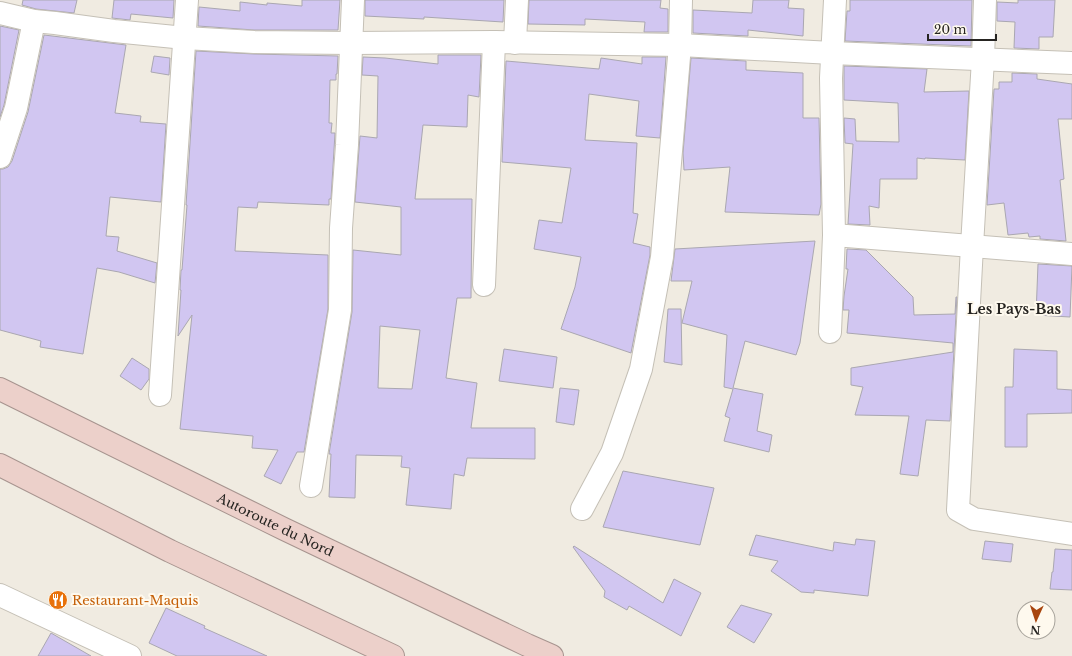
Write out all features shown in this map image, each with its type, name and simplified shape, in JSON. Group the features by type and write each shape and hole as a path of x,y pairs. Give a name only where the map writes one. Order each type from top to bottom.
{"highway":[{"name":"Autoroute du Nord","path":"0,389 284,529 552,656"},
{"path":"0,465 170,552 394,656"}],"street":[{"path":"160,395 187,0"},
{"path":"311,486 340,310 341,228 347,145 353,0"},
{"path":"484,285 505,42 517,0"},
{"path":"582,509 612,453 641,369 662,257 680,45 681,0"},
{"path":"830,332 834,235 831,78 835,0"},
{"path":"985,0 958,510 974,519 1072,534"},
{"path":"0,13 34,21 114,31 184,38 254,42 505,42 680,45 1072,63"},
{"path":"0,157 16,108 34,21"},
{"path":"834,235 1072,254"},
{"path":"0,594 130,656"}],"building":[{"path":"23,0 77,0 74,13 36,9 22,5"},
{"path":"114,0 174,0 173,18 131,14 130,20 112,18"},
{"path":"302,0 340,0 338,30 254,30 198,26 199,7 240,11 240,2 267,5 267,3 302,6"},
{"path":"365,0 504,0 503,22 424,17 424,19 365,16"},
{"path":"529,0 661,0 660,8 668,9 668,32 644,32 645,22 585,19 585,25 528,24"},
{"path":"753,0 789,0 788,8 804,9 803,36 748,30 748,36 693,33 693,10 752,13"},
{"path":"850,0 972,0 971,46 845,41 847,11 850,11"},
{"path":"1018,0 1055,0 1053,37 1039,37 1039,49 1014,48 1015,22 997,21 997,2 1018,3"},
{"path":"0,26 19,30 4,105 0,117"},
{"path":"44,35 126,45 115,113 141,116 140,122 166,124 161,202 110,197 106,236 119,237 117,251 157,263 155,283 119,272 97,268 83,354 40,347 41,341 0,330 0,169 8,167 12,161 28,112"},
{"path":"196,51 338,56 336,80 330,80 329,123 332,123 331,133 335,133 331,199 329,199 329,205 258,202 257,208 238,207 235,251 328,255 328,309 304,452 297,452 281,484 264,476 278,450 252,448 253,436 180,429 192,315 178,336"},
{"path":"438,55 481,55 479,97 468,95 467,127 423,125 415,199 472,199 471,298 457,298 446,378 477,383 471,428 535,428 535,459 467,458 464,476 454,474 451,509 406,505 410,468 401,467 402,456 356,455 355,498 329,497 331,454 329,454 352,312 353,250 401,255 401,207 355,202 360,136 377,138 378,76 362,75 363,57 438,64","holes":["380,326 420,330 412,389 378,388"]},
{"path":"154,56 170,58 169,75 151,72"},
{"path":"642,57 666,57 660,138 636,136 639,101 589,94 585,140 637,143 633,213 638,214 633,243 650,247 650,255 631,353 561,329 575,287 581,257 534,249 539,220 562,223 571,168 502,162 506,61 599,69 601,58 642,64"},
{"path":"691,58 746,61 746,70 803,73 803,118 819,118 821,204 819,215 725,212 730,167 684,170 683,153"},
{"path":"844,66 927,69 924,92 969,91 965,160 917,158 917,179 880,179 879,208 869,206 870,225 848,224 853,144 845,143 844,118 855,119 856,141 899,142 898,103 844,100"},
{"path":"1012,73 1037,74 1037,79 1072,84 1072,119 1058,119 1064,179 1060,180 1066,241 1040,239 1040,236 1029,237 1028,233 1008,235 1004,203 987,205 994,89 999,89 999,82 1012,82"},
{"path":"815,241 800,343 796,355 745,341 733,388 763,394 757,431 772,435 769,452 724,441 730,418 725,416 733,389 724,387 727,335 682,323 692,281 671,281 675,249"},
{"path":"847,249 866,250 913,297 914,315 955,314 957,297 950,421 926,420 918,476 900,474 909,416 855,415 863,387 851,385 851,368 953,352 953,343 847,333 849,310 843,310 848,269 846,269"},
{"path":"1038,264 1072,266 1070,317 1036,315"},
{"path":"668,309 681,309 682,365 664,362"},
{"path":"504,349 557,357 553,388 499,381"},
{"path":"1014,349 1057,351 1057,389 1072,390 1072,413 1027,414 1027,447 1005,447 1005,387 1013,387"},
{"path":"132,358 149,369 149,379 141,390 120,376"},
{"path":"560,388 579,390 574,425 556,422"},
{"path":"623,471 714,488 700,545 603,527"},
{"path":"756,535 833,551 834,542 855,545 856,539 875,541 868,596 814,590 814,593 801,592 771,571 778,561 749,555"},
{"path":"985,541 1013,544 1011,562 982,559"},
{"path":"574,546 663,603 674,579 701,593 681,636 629,606 627,610 604,597 605,591 573,547"},
{"path":"1055,549 1072,550 1072,590 1050,589"},
{"path":"741,605 772,614 754,643 727,627"},
{"path":"166,608 205,626 204,628 267,656 177,656 149,643"},
{"path":"51,633 91,656 38,656"}],"place":[{"name":"Restaurant-Maquis","path":"58,600"}],"district":[{"name":"Les Pays-Bas","path":"1014,309"}]}
